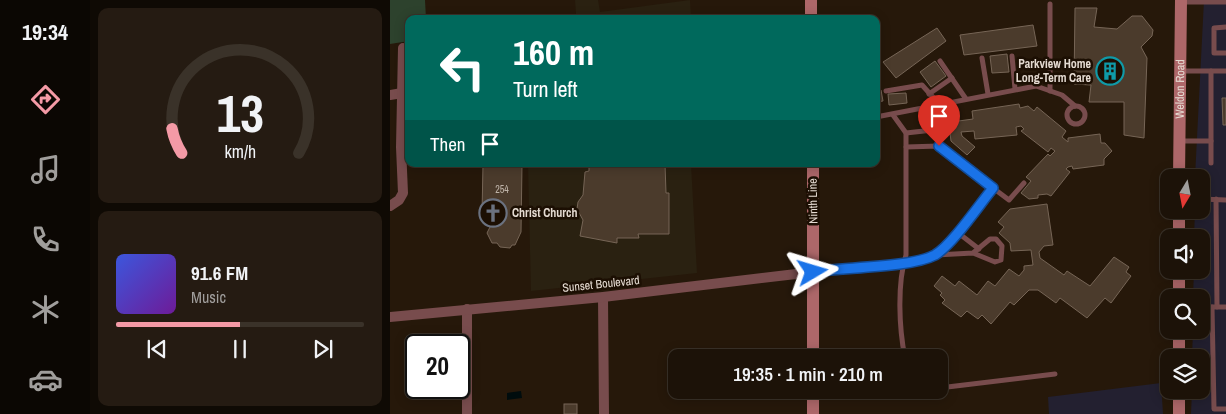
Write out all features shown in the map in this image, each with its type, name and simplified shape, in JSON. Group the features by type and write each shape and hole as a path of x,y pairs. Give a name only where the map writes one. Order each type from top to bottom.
{"street":[{"path":"811,0 811,15"},
{"name":"Weldon Road","path":"1179,169 1180,1"},
{"path":"390,206 403,193 403,48"},
{"path":"390,95 402,93"},
{"name":"Ninth Line","path":"813,167 813,349"},
{"name":"Sunset Boulevard","path":"390,317 603,298 813,272"},
{"path":"603,298 604,414"},
{"path":"467,309 467,414"},
{"path":"813,399 813,414"},
{"path":"1179,399 1179,414"}],"lane":[{"path":"1180,1 1226,2"},
{"path":"1050,4 1050,91"},
{"path":"1226,28 1214,28 1214,53 1226,53"},
{"path":"1012,56 1015,89"},
{"path":"982,58 988,94"},
{"path":"940,61 966,99"},
{"path":"1180,71 1226,71"},
{"path":"1211,71 1211,164"},
{"path":"929,94 952,78"},
{"path":"886,91 922,85 940,105 943,119"},
{"path":"880,117 1036,86 1062,95 1075,106"},
{"path":"893,115 906,133 906,255 903,263 901,336 903,349"},
{"path":"906,133 933,130"},
{"path":"1179,141 1211,140"},
{"path":"906,146 939,146 1009,200 1024,182"},
{"path":"935,255 957,232 993,188"},
{"path":"1210,200 1226,200"},
{"path":"1216,200 1214,409 1226,409"},
{"path":"957,232 979,249"},
{"path":"813,272 903,263 935,255 973,253 995,262 1001,260 1002,246 996,239 990,239 973,253"},
{"path":"1210,307 1226,307"},
{"path":"948,387 1055,374"}],"shaded area":[{"path":"575,0 598,0 600,12 690,0 691,15 569,15 576,14"},
{"path":"1204,0 1226,0 1226,414 1191,414 1192,399 1210,399 1210,349 1192,349 1193,339 1210,339 1210,289 1193,289 1194,279 1210,279 1210,229 1194,229 1195,219 1210,219 1210,169 1195,169"},
{"path":"528,167 691,167 697,273 531,291"},
{"path":"1160,383 1160,399 1162,399 1163,414 1049,414 1048,397"},
{"path":"521,391 522,398 507,400 507,393"}],"green space":[{"path":"390,0 425,0 426,15 405,15 405,42 390,44"}],"building":[{"name":"Parkview Home Long-Term Care","path":"1075,8 1097,8 1094,27 1117,29 1132,16 1142,16 1153,30 1152,36 1141,47 1147,58 1144,138 1124,135 1124,102 1089,102 1091,85 1074,84"},
{"path":"1033,25 1037,46 964,55 960,35"},
{"path":"937,28 946,41 896,78 883,62"},
{"path":"1007,54 1009,72 992,73 990,56"},
{"path":"935,61 946,76 931,87 920,72"},
{"path":"880,90 883,101 880,101"},
{"path":"906,93 907,103 889,105 888,94"},
{"path":"1222,98 1226,98 1226,125 1223,125"},
{"path":"1019,104 1020,108 1028,106 1034,111 1037,107 1066,131 1062,137 1068,142 1068,138 1100,134 1101,143 1105,143 1112,151 1104,159 1104,165 1073,169 1072,166 1068,167 1066,169 1070,172 1051,196 1047,194 1038,195 1038,198 1029,199 1021,193 1031,181 1026,177 1048,154 1050,156 1055,151 1051,148 1048,152 1021,131 1024,129 1021,126 1016,127 1017,135 975,139 974,131 961,132 962,136 975,147 967,155 951,141 950,133 938,134 937,124 973,119 972,111"},
{"path":"483,167 522,167 521,232 515,245 512,245 510,248 500,247 497,243 492,243 487,233 491,225 487,214 482,214"},
{"path":"589,167 665,167 666,193 669,193 669,234 638,234 639,238 617,238 617,243 580,236 583,220 577,209 578,202 583,195 585,172 589,171"},
{"path":"1047,204 1053,245 1044,246 1039,252 1040,258 1064,275 1067,271 1090,286 1114,257 1129,267 1126,272 1131,276 1111,303 1105,298 1087,318 1060,298 1056,303 1038,290 1029,290 1014,305 1010,302 991,324 982,315 978,319 967,311 961,317 942,303 945,300 940,295 942,293 934,286 942,276 955,286 959,281 977,295 988,281 995,286 1009,269 1019,276 1024,270 1024,266 1033,265 1031,250 1011,251 1010,243 999,233 1004,227 998,222 1010,209"},
{"path":"564,404 577,404 577,414 564,414"}],"place":[{"name":"Parkview Home Long-Term Care","path":"1110,71"},
{"name":"Christ Church","path":"493,213"}],"route":[{"path":"813,272 903,263 935,255 946,245 993,188 939,146"}]}
